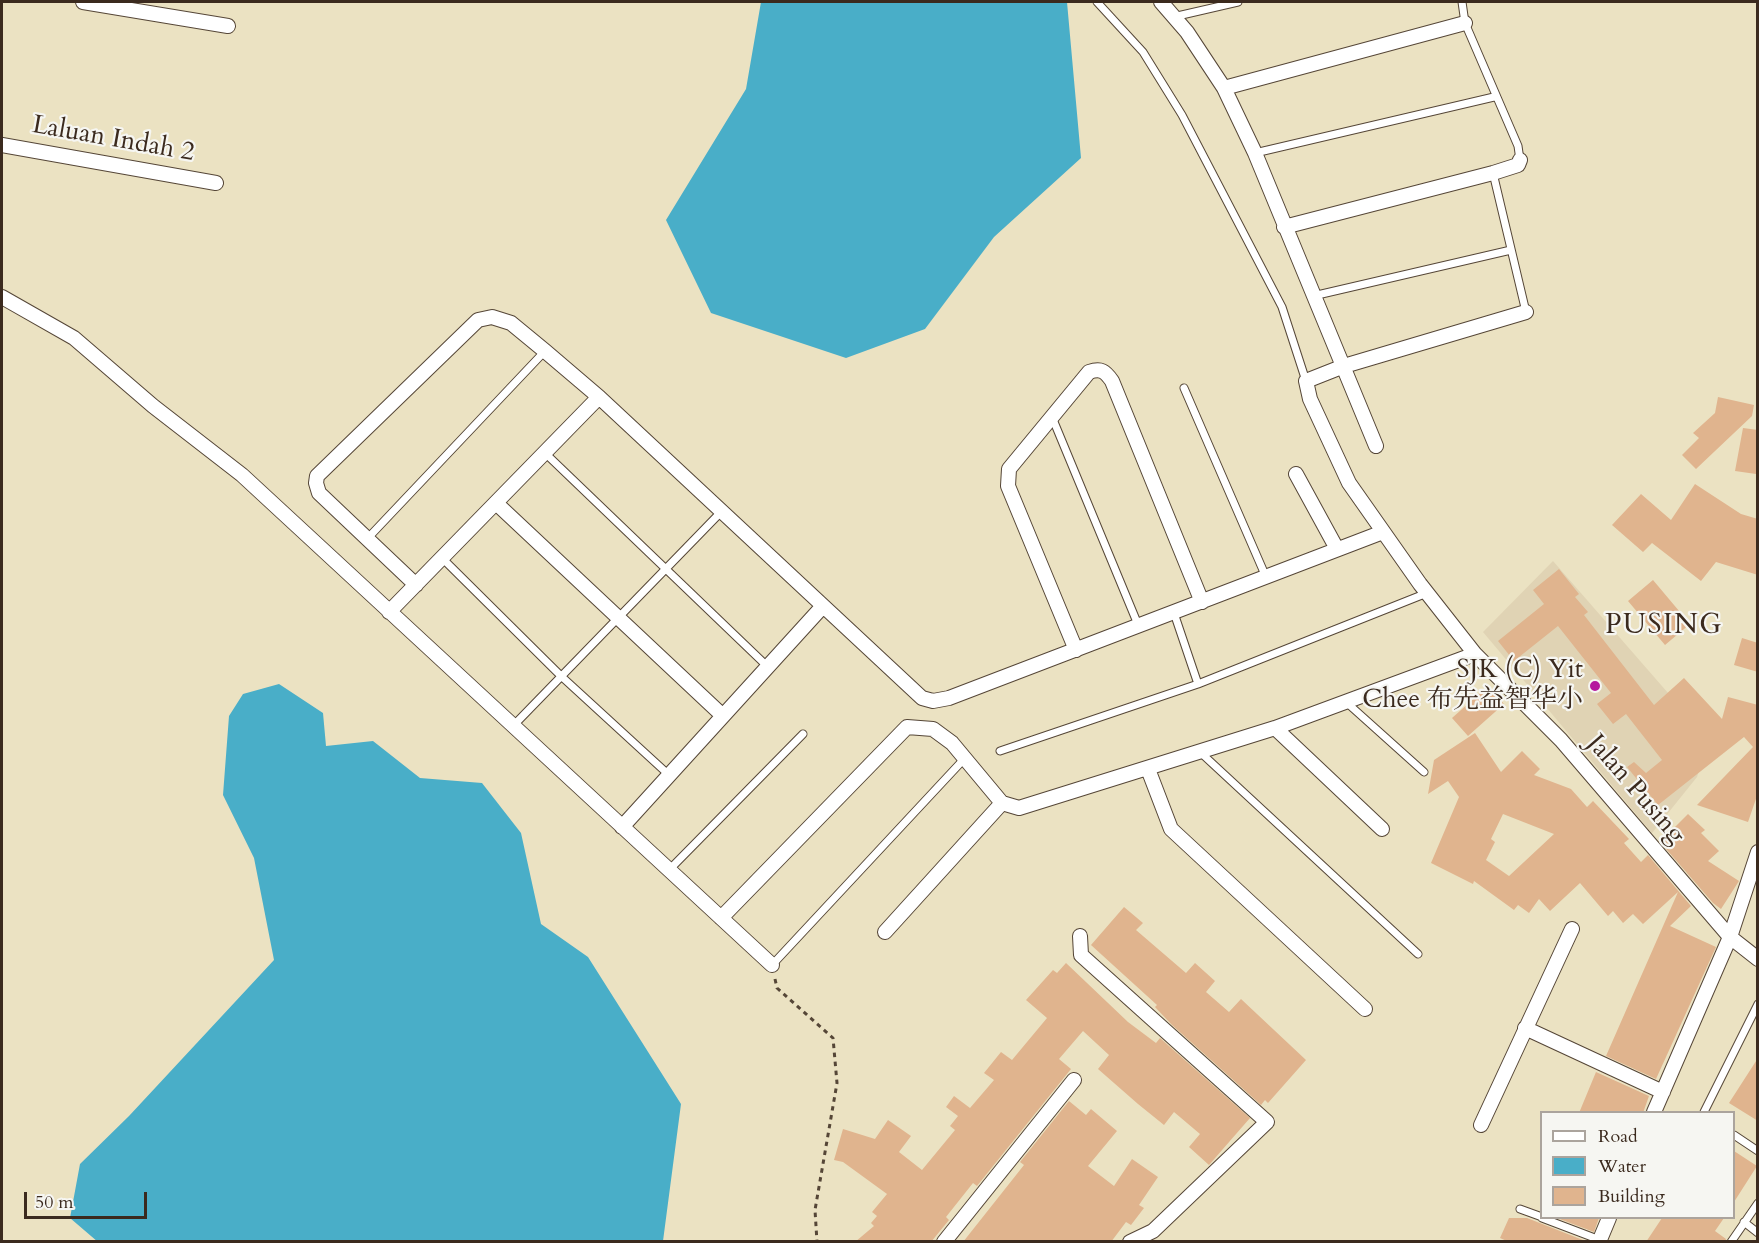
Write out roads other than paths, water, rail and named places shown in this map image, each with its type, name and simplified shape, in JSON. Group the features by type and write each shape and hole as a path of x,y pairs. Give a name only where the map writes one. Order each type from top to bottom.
{"street":[{"path":"83,2 228,26"},
{"path":"1161,2 1187,32 1224,88 1255,153 1376,446"},
{"path":"1224,88 1465,23"},
{"name":"Laluan Indah 2","path":"2,145 216,183"},
{"path":"1284,227 1493,173 1514,167 1520,160"},
{"path":"2,297 74,338 153,406 242,475 772,965"},
{"path":"1306,381 1344,366 1526,312"},
{"path":"416,585 319,493 316,483 317,476 478,320 492,317 511,323 599,397 922,698 933,701 949,698 1139,627 1383,532"},
{"path":"1076,650 1008,486 1007,476 1009,469 1089,372 1098,369 1106,372 1202,602"},
{"name":"Jalan Pusing","path":"1306,381 1310,399 1349,483 1475,654 1561,740 1730,937 1758,959"},
{"path":"389,612 599,397"},
{"path":"1296,474 1337,549"},
{"path":"496,503 723,716"},
{"path":"622,827 824,606"},
{"path":"721,918 907,727 933,729 952,743 1002,803 1019,808 1275,728 1475,654"},
{"path":"1275,728 1382,830"},
{"path":"1148,769 1171,829 1365,1009"},
{"path":"885,932 1002,803"},
{"path":"1655,1111 1730,937 1758,852"},
{"path":"1481,1125 1572,929"},
{"path":"1080,936 1082,955 1267,1122 1153,1231 1130,1242"},
{"path":"1526,1028 1663,1092"},
{"path":"944,1242 1074,1080"},
{"path":"1599,1241 1609,1219"}],"lane":[{"path":"1097,2 1143,52 1182,115 1282,307 1306,381"},
{"path":"1173,17 1238,2"},
{"path":"1462,2 1465,23 1494,97 1518,146 1520,160"},
{"path":"1255,153 1494,97"},
{"path":"1493,173 1526,312"},
{"path":"1313,296 1511,250"},
{"path":"367,539 545,351"},
{"path":"1184,388 1266,577"},
{"path":"1052,417 1139,627"},
{"path":"545,453 768,667"},
{"path":"513,726 722,511"},
{"path":"442,558 561,676 669,775"},
{"path":"1000,751 1198,684 1428,593"},
{"path":"1174,613 1198,684"},
{"path":"1346,702 1424,772"},
{"path":"669,870 803,734"},
{"path":"1200,752 1418,954"},
{"path":"772,965 964,758"},
{"path":"1705,1111 1758,1005"},
{"path":"1735,1136 1758,1151"},
{"path":"1731,1242 1758,1203"},
{"path":"1520,1209 1540,1216"},
{"path":"1547,1219 1599,1241"},
{"path":"1744,1222 1758,1233"}],"water":[{"path":"761,2 1067,2 1081,158 994,237 925,329 846,358 711,313 666,220 746,89"},
{"path":"279,684 323,713 326,746 373,741 420,778 482,783 521,833 541,924 588,957 681,1104 663,1241 98,1242 70,1218 80,1164 129,1116 274,960 254,858 223,795 229,716 243,694"}],"place":[{"name":"SJK (C) Yit Chee 布先益智华小","path":"1595,686"}],"district":[{"name":"PUSING","path":"1664,627"}]}
